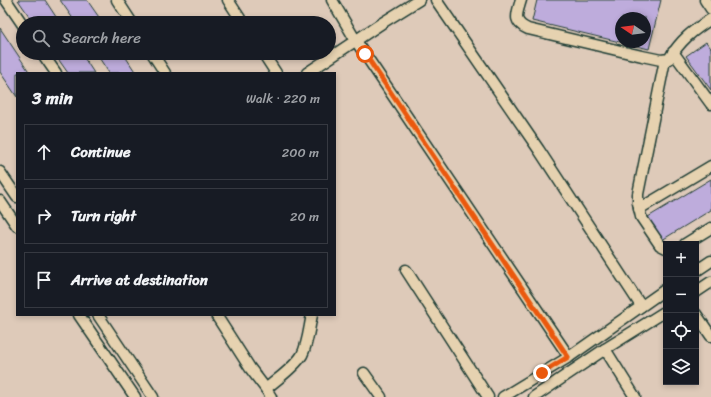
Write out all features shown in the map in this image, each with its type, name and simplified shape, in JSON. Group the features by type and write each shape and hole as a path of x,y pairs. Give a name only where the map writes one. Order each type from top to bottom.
{"street":[{"path":"6,0 17,16"},
{"path":"117,0 127,16"},
{"path":"228,0 238,16"},
{"path":"332,0 356,41 568,357"},
{"path":"336,54 419,0"},
{"path":"436,0 539,150 641,306"},
{"path":"521,0 516,16 517,21 522,26 536,31 661,60 669,59 682,41 711,19"},
{"path":"705,0 711,8"},
{"path":"673,52 711,104"},
{"path":"47,60 55,72"},
{"path":"157,60 164,72"},
{"path":"268,60 275,72"},
{"path":"309,72 327,60"},
{"path":"663,246 660,245 641,216 638,209 638,194 665,60"},
{"path":"638,209 711,166"},
{"path":"0,172 16,196"},
{"path":"0,201 16,225"},
{"path":"690,241 711,228"},
{"path":"699,268 711,261"},
{"path":"406,270 488,397"},
{"path":"503,397 568,357 663,291"},
{"path":"534,397 605,349 663,313"},
{"path":"82,316 135,397"},
{"path":"99,316 153,397"},
{"path":"217,316 268,393 297,362 302,354 306,345 312,316"},
{"path":"699,318 711,336"},
{"path":"605,349 635,397"},
{"path":"364,373 380,397"}],"building":[{"path":"18,0 45,0 55,16 29,16"},
{"path":"60,0 87,0 98,16 71,16"},
{"path":"537,0 661,0 651,41 651,12 615,12 615,41 532,21"},
{"path":"0,28 16,52 16,60 21,60 29,72 16,72 16,96 0,72"},
{"path":"706,42 711,48 711,90 686,56"},
{"path":"59,60 86,60 93,72 67,72"},
{"path":"101,60 128,60 135,72 108,72"},
{"path":"711,179 711,210 662,240 648,217"}],"route":[{"path":"365,54 568,357 542,373"}]}
